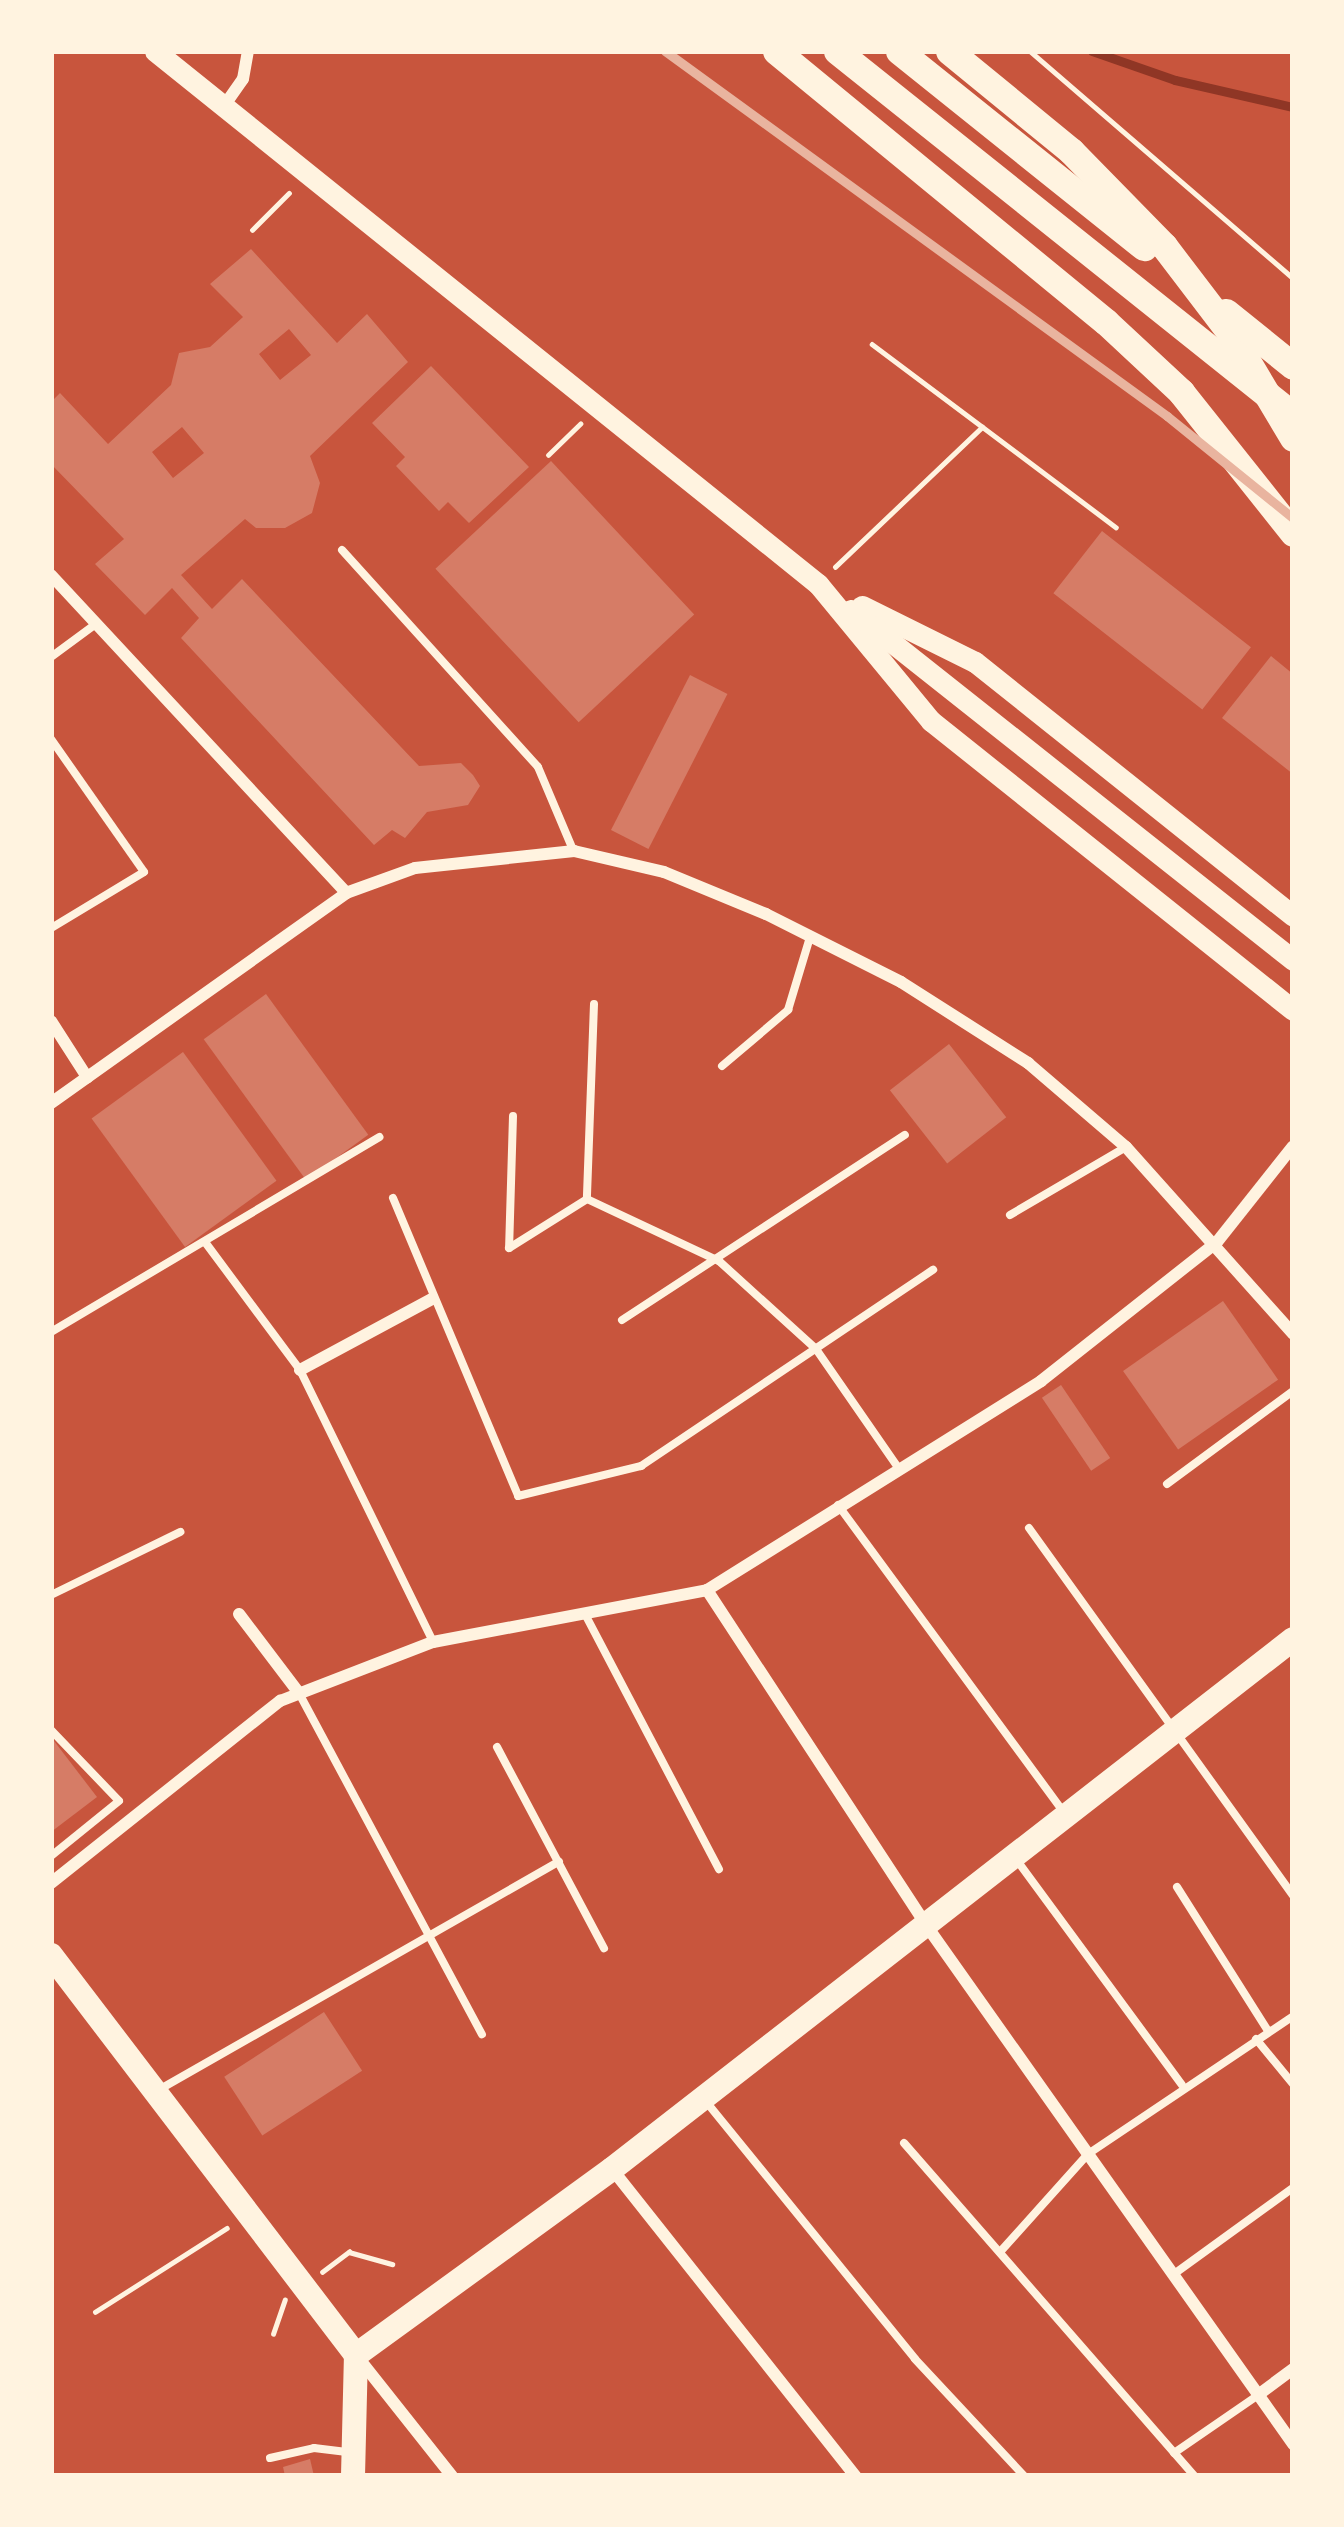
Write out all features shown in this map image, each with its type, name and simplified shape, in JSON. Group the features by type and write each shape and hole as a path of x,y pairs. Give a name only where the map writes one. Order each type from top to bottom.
{"highway":[{"path":"776,51 1121,336 1181,392 1293,533"},
{"path":"838,51 1293,415"},
{"path":"899,51 1293,366"},
{"path":"949,51 1071,151 1163,246 1231,334 1293,438"}],"main road":[{"path":"356,2355 612,2169 1293,1639"},
{"path":"51,1955 356,2355 351,2464"}],"street":[{"path":"155,51 305,176 1291,958"},
{"path":"224,106 243,79 248,51"},
{"path":"51,575 346,893"},
{"path":"818,584 976,662 1293,916"},
{"path":"818,584 931,722 1293,1010"},
{"path":"51,1103 346,893 436,864 574,851 664,872 809,937 901,982 1028,1063 1126,1147 1216,1242 1293,1334"},
{"path":"51,1021 87,1077"},
{"path":"51,1883 299,1693 433,1642 707,1591 897,1466 1041,1381 1216,1242 1293,1146"},
{"path":"300,1370 432,1299"},
{"path":"707,1591 926,1925 1293,2444"},
{"path":"239,1614 299,1693"},
{"path":"612,2169 855,2476"},
{"path":"356,2355 452,2476"},
{"path":"1258,2395 1293,2369"}],"lane":[{"path":"342,550 538,767 574,851"},
{"path":"51,657 96,624"},
{"path":"51,739 144,872 51,928"},
{"path":"722,1066 788,1010 809,937"},
{"path":"587,1199 593,1004"},
{"path":"513,1116 509,1248 587,1199"},
{"path":"622,1321 712,1257 905,1135"},
{"path":"51,1332 380,1137"},
{"path":"1010,1215 1126,1147"},
{"path":"393,1198 518,1496 641,1466 933,1270"},
{"path":"587,1199 712,1257 816,1349 897,1466"},
{"path":"205,1242 300,1370 433,1642"},
{"path":"1167,1484 1293,1391"},
{"path":"838,1504 1067,1817"},
{"path":"1029,1528 1293,1895"},
{"path":"51,1594 180,1532"},
{"path":"586,1616 719,1869"},
{"path":"299,1693 482,2034"},
{"path":"51,1730 118,1801 51,1856"},
{"path":"497,1747 604,1948"},
{"path":"1015,1857 1182,2085"},
{"path":"155,2092 559,1862"},
{"path":"1177,1888 1268,2031"},
{"path":"1000,2252 1088,2154 1182,2085 1293,2016"},
{"path":"1256,2038 1293,2084"},
{"path":"703,2098 915,2359 1024,2476"},
{"path":"904,2143 1196,2476"},
{"path":"1173,2275 1293,2188"},
{"path":"1174,2452 1258,2395"},
{"path":"270,2458 314,2448 351,2464"}],"path":[{"path":"1030,51 1293,278"},
{"path":"252,230 305,176"},
{"path":"872,344 1116,527"},
{"path":"548,455 597,408"},
{"path":"818,584 982,427"},
{"path":"95,2312 248,2214"},
{"path":"349,2252 392,2264"},
{"path":"274,2334 280,2304"}],"building":[{"path":"251,249 337,343 367,314 408,362 310,456 320,483 312,513 285,528 256,528 245,519 181,575 212,609 242,579 419,766 461,763 473,775 480,786 468,805 427,812 405,838 392,830 374,845 181,638 199,618 172,588 145,615 95,564 124,539 51,464 51,402 60,393 108,444 171,385 179,353 210,347 243,317 210,284","holes":["289,329 311,355 280,380 259,354","182,427 204,453 173,478 152,452"]},
{"path":"431,366 529,467 469,523 448,502 439,511 396,466 405,457 372,423"},
{"path":"551,461 694,615 579,722 435,569"},
{"path":"1102,531 1251,647 1202,710 1053,593"},
{"path":"1271,656 1293,674 1293,774 1222,718"},
{"path":"690,675 727,694 648,849 611,830"},
{"path":"266,994 368,1135 306,1180 204,1039"},
{"path":"949,1044 1006,1117 947,1163 890,1090"},
{"path":"183,1052 276,1181 185,1247 92,1118"},
{"path":"1223,1301 1278,1380 1178,1450 1123,1371"},
{"path":"1061,1385 1110,1458 1091,1471 1042,1398"},
{"path":"51,1737 97,1797 51,1832"},
{"path":"324,2012 362,2071 262,2136 224,2077"},
{"path":"310,2459 314,2476 285,2476 283,2467"}],"waterway":[{"path":"1092,51 1175,80 1293,107"}],"railway":[{"path":"665,51 1167,416 1293,518"}]}
